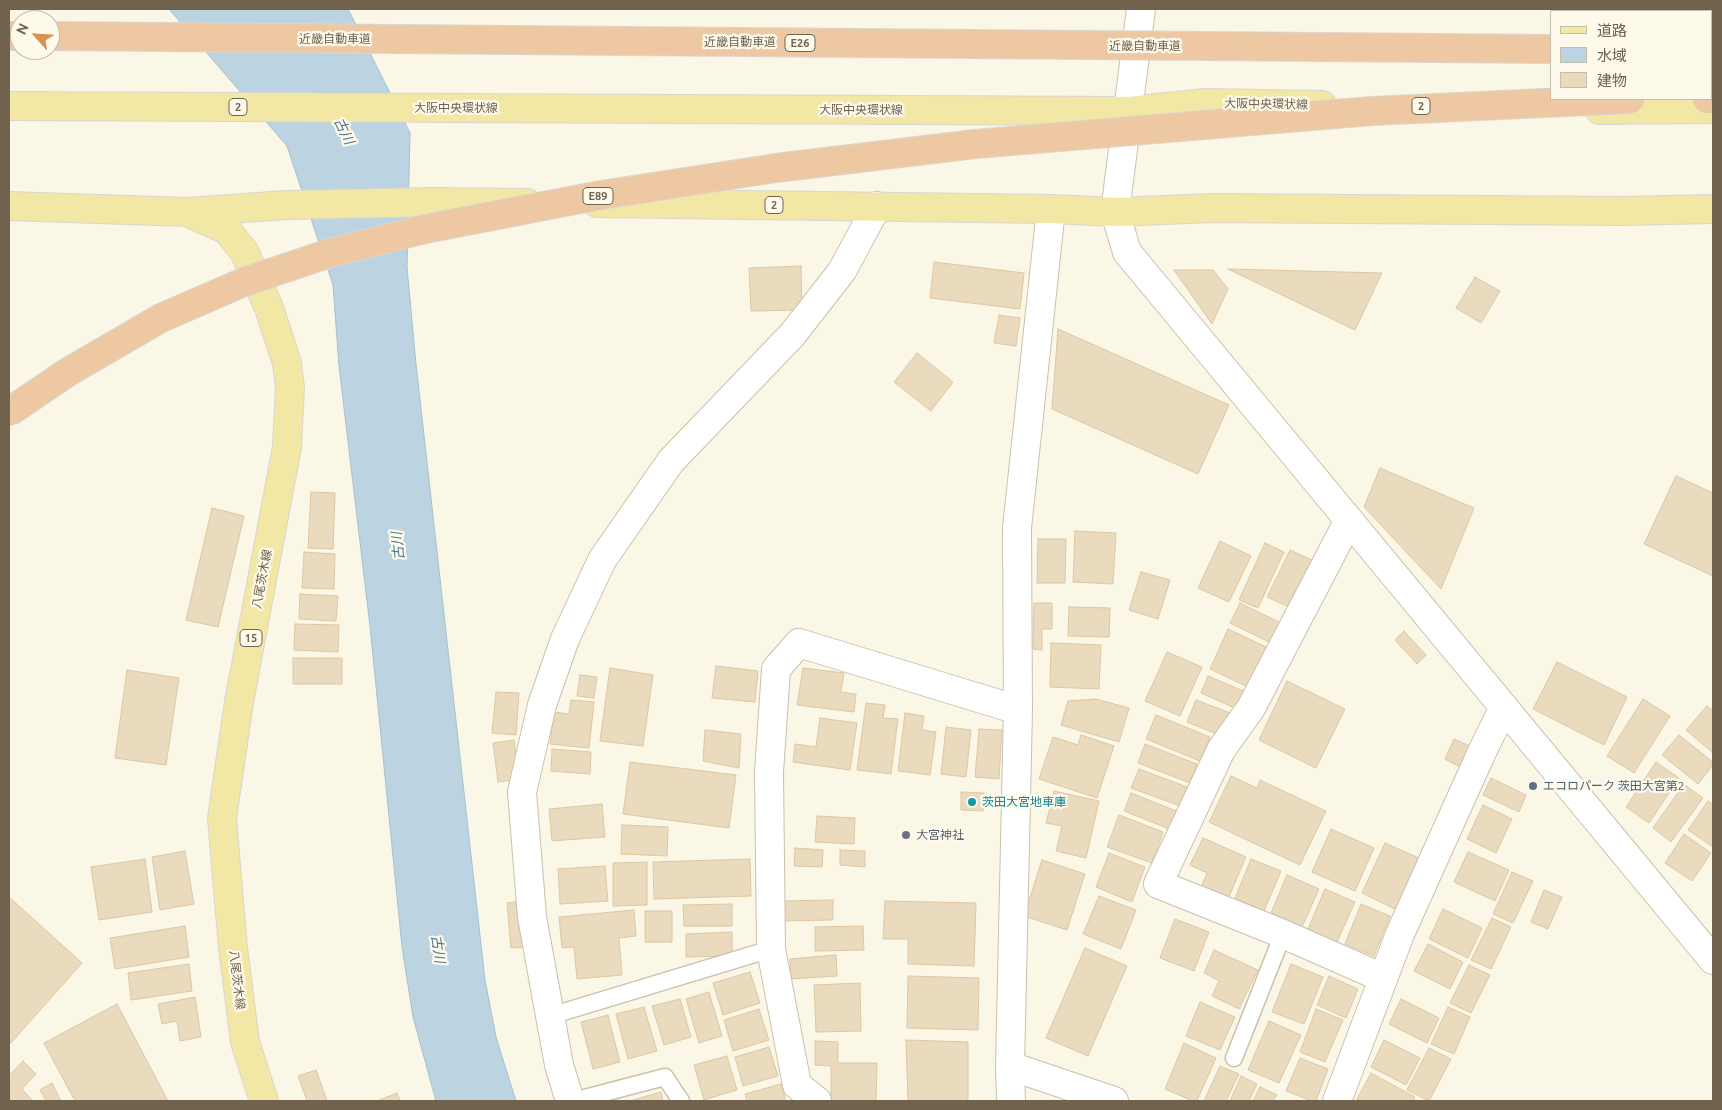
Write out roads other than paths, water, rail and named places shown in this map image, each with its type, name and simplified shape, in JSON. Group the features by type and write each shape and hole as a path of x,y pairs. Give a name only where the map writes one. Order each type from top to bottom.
{"highway":[{"name":"近畿自動車道","path":"60,36 1550,49"},
{"name":"E89","path":"9,412 68,372 161,318 244,282 330,253 425,229 601,195 737,174 975,144 1372,111 1608,100"}],"main road":[{"name":"大阪中央環状線","path":"9,106 1129,111 1205,104 1467,107 1521,111 1713,109"},
{"name":"2","path":"9,206 187,212 287,204 432,202 877,206 1115,212 1213,208 1622,211 1713,209"},
{"name":"八尾茨木線","path":"187,212 227,230 245,254 269,308 287,363 290,388 287,447 239,702 222,818 233,948 245,1042 264,1101"}],"street":[{"path":"1141,9 1115,212 1127,252 1713,960"},
{"path":"572,1101 559,1065 532,917 522,792 542,705 564,639 602,560 671,461 792,335 842,271 877,206"},
{"path":"1011,1101 1010,1066 1018,710 1017,528 1051,209"},
{"path":"1349,520 1251,708 1221,750 1158,884 1283,934 1383,978"},
{"path":"817,1101 797,1085 771,949 769,772 776,669 799,643 1018,710"},
{"path":"1337,1101 1383,978 1428,871 1480,754 1504,707"},
{"path":"1010,1066 1114,1101"}],"lane":[{"path":"1234,1058 1283,934"},
{"path":"550,1016 771,949"},
{"path":"572,1101 665,1077 681,1101"}],"water":[{"name":"古川","path":"169,9 348,9 410,133 407,267 416,364 485,980 496,1037 516,1101 436,1101 413,1017 402,947 370,626 339,366 333,285 287,146"}],"place":[{"name":"エコロパーク 茨田大宮第2","path":"1533,786"},
{"name":"茨田大宮地車庫","path":"972,802"},
{"name":"大宮神社","path":"906,835"}]}
